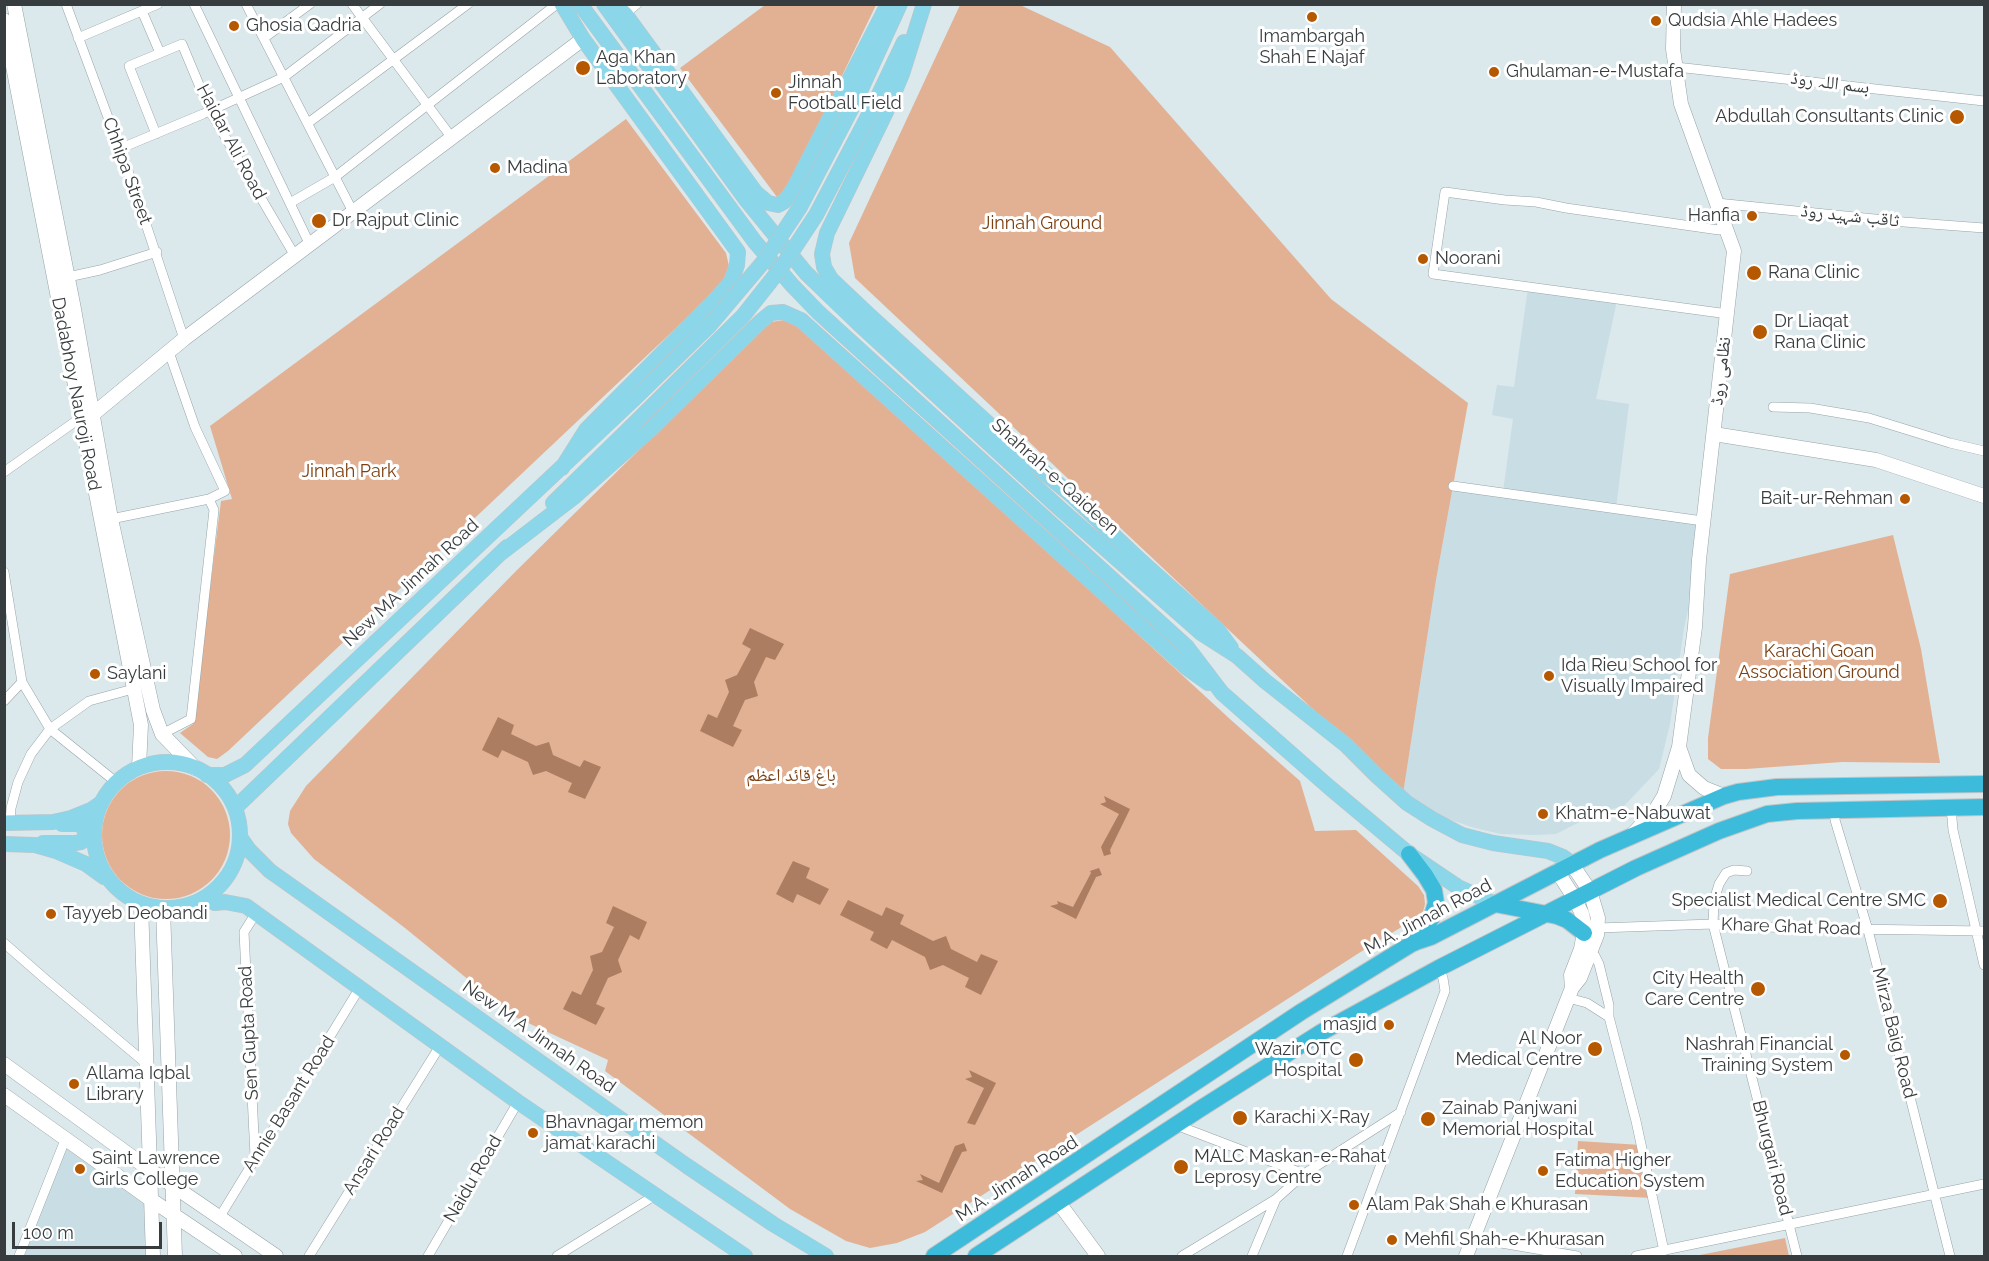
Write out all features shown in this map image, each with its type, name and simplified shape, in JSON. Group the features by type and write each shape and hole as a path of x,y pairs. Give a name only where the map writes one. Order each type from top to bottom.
{"highway":[{"name":"M.A. Jinnah Road","path":"934,1256 1301,1012 1413,943 1431,937 1564,867 1630,836 1724,796 1777,787 1984,784"},
{"path":"976,1257 1320,1033 1439,968 1636,868 1750,819 1767,814 1797,811 1984,807"},
{"path":"1408,854 1434,890 1436,903 1431,919 1413,943"},
{"path":"1495,904 1548,913 1567,920 1589,941"}],"main road":[{"path":"562,4 583,39 738,252 737,265 731,282 586,430 562,468"},
{"name":"Shahrah-e-Qaideen","path":"580,4 755,242 792,285 845,338 969,447 1187,647 1222,693 1408,854 1458,887 1495,904"},
{"name":"Shahrah-e-Qaideen","path":"604,4 741,193 806,273 1057,506 1201,633 1237,656 1346,745 1407,802 1448,829 1477,839 1548,851 1564,867"},
{"path":"625,8 756,193 768,203 778,205 785,201 794,188 888,4"},
{"name":"New MA Jinnah Road","path":"201,771 225,775 245,765 562,468 709,326 764,261 800,207 857,98 900,4"},
{"path":"235,808 501,553 743,316 781,268 816,215 873,107 923,4"},
{"path":"923,4 902,74 827,233 822,254 824,267 831,279 885,330 1015,448 1070,494 1217,629 1237,656"},
{"path":"501,553 574,497 651,429 760,322 771,314 783,312 801,320 1187,668 1222,693"},
{"path":"1187,647 1201,633"},
{"path":"4,843 35,845 86,864 125,895 141,904 163,908 185,906 206,898 220,886 231,872 238,855 240,837 235,808 228,795 201,771 167,762 139,767 116,782 101,803 94,830 94,844 100,865 111,882"},
{"path":"53,822 81,814 101,803"},
{"path":"7,823 53,822 82,826 85,830 85,838 81,842 47,842 35,845"},
{"name":"New M A Jinnah Road","path":"240,837 258,860 289,885 687,1166 826,1257"},
{"path":"206,898 215,903 246,906 518,1102 743,1256"}],"street":[{"path":"15,4 68,277 86,416 153,711 162,734 201,771"},
{"name":"Chhipa Street","path":"66,4 157,252 184,339"},
{"path":"78,38 158,4"},
{"path":"195,4 310,245"},
{"path":"246,4 353,212"},
{"path":"264,38 310,4"},
{"path":"352,4 452,138"},
{"path":"119,149 284,77 380,4"},
{"path":"308,123 468,4"},
{"path":"290,203 335,177 556,4"},
{"name":"نظامی روڈ","path":"1630,836 1656,809 1664,796 1679,747 1695,627 1703,521 1734,251 1680,104 1673,49 1674,4"},
{"path":"142,11 160,53"},
{"name":"Dadabhoy Nauroji Road","path":"4,20 11,83 86,416 141,725 139,767"},
{"path":"4,472 86,416 184,339 583,39"},
{"name":"Haidar Ali Road","path":"156,134 129,66 182,44 210,111 295,256"},
{"name":"بسم اللہ روڈ","path":"1676,67 1984,101"},
{"path":"1719,230 1536,202 1445,192 1433,274 1728,314"},
{"name":"ثاقب شہید روڈ","path":"1717,203 1984,228"},
{"path":"68,277 100,270 157,252"},
{"path":"111,519 209,499 225,491 195,427 169,352"},
{"path":"1773,407 1810,408 1869,418 1984,451"},
{"path":"1714,434 1876,460 1984,496"},
{"path":"1453,486 1703,521"},
{"path":"162,734 191,718 214,510 209,499"},
{"path":"4,572 22,682 50,729 116,782"},
{"path":"4,701 22,682"},
{"path":"7,823 18,782 31,754 50,729 89,701 133,689"},
{"name":"نظامی روڈ","path":"1679,747 1689,775 1704,788 1724,796"},
{"path":"1951,807 1953,830 1980,931 1984,965"},
{"name":"Mirza Baig Road","path":"1834,810 1868,930 1950,1257"},
{"path":"1466,1257 1570,993 1571,975 1598,918 1590,891 1564,867"},
{"path":"1564,867 1599,964 1609,1005 1609,1017 1636,1121 1664,1251"},
{"name":"Bhurgari Road","path":"1747,871 1734,870 1726,873 1719,884 1714,901 1713,924 1797,1257"},
{"path":"141,904 153,1257"},
{"path":"163,908 175,1257"},
{"name":"Sen Gupta Road","path":"255,1157 244,932 256,914"},
{"name":"Khare Ghat Road","path":"1589,941 1713,924 1868,930 1980,931"},
{"path":"4,943 148,1065"},
{"path":"1347,1257 1445,991 1439,968"},
{"name":"Annie Basant Road","path":"219,1218 359,989"},
{"path":"1570,993 1609,1017"},
{"name":"Ansari Road","path":"309,1257 440,1046"},
{"path":"4,1064 172,1186 276,1257"},
{"path":"4,1095 65,1140 235,1257"},
{"name":"Naidu Road","path":"428,1257 518,1102"},
{"path":"1182,1257 1275,1199 1304,1174 1401,1112"},
{"path":"1176,1125 1304,1174"},
{"path":"19,1257 65,1140"},
{"path":"1636,1257 1984,1184"},
{"path":"556,1257 654,1196"},
{"path":"1252,1257 1275,1199"},
{"path":"1059,1203 1098,1257"},
{"path":"1473,1238 1577,1257"}],"shaded area":[{"path":"1528,288 1617,300 1596,399 1629,404 1616,508 1703,521 1699,560 1684,628 1670,724 1659,769 1624,806 1599,812 1556,834 1534,835 1501,834 1475,828 1436,815 1403,794 1453,486 1503,492 1513,419 1492,415 1497,385 1514,387"},
{"path":"750,628 784,644 775,660 766,657 754,682 758,696 745,700 733,726 742,730 733,747 700,731 708,714 717,718 729,692 725,680 737,675 751,649 742,644"},
{"path":"498,717 514,725 511,734 536,746 549,742 553,755 580,767 584,760 601,767 585,799 568,792 572,783 546,771 533,775 528,762 502,750 498,758 482,750"},
{"path":"1104,796 1130,809 1110,850 1111,854 1104,856 1101,847 1119,814 1100,804 1106,802"},
{"path":"793,861 810,868 806,878 829,889 820,905 797,894 793,903 776,894"},
{"path":"1099,868 1102,875 1096,877 1076,919 1050,906 1058,904 1057,901 1073,907 1090,871"},
{"path":"848,900 882,916 886,907 904,915 900,924 933,941 946,936 951,949 977,962 981,954 998,961 981,995 965,987 969,978 943,965 930,970 925,957 892,940 887,949 870,940 874,932 840,915"},
{"path":"613,906 647,922 639,940 630,935 618,960 622,972 608,978 596,1004 605,1008 596,1025 563,1009 572,991 581,995 593,970 590,956 602,952 614,927 606,923"},
{"path":"969,1070 996,1083 975,1125 967,1123 984,1088 965,1079 972,1077"},
{"name":"Saint Lawrence Girls College","path":"65,1140 150,1199 153,1256 19,1256"},
{"path":"964,1143 967,1151 962,1152 942,1193 916,1181 923,1180 920,1174 939,1183 955,1146"}],"green space":[{"path":"765,5 876,5 788,188 777,197 680,68"},
{"name":"Jinnah Ground","path":"960,5 1020,5 1110,47 1331,299 1468,403 1436,580 1403,794 855,278 849,243"},
{"name":"Jinnah Park","path":"626,119 726,253 729,266 723,281 710,296 228,751 217,759 208,757 180,733 193,724 221,501 232,499 210,426"},
{"name":"باغ قائد اعظم","path":"784,320 793,323 1300,781 1315,831 1356,830 1418,886 1424,895 1425,904 1423,912 1418,917 925,1232 897,1243 870,1248 846,1241 790,1209 605,1071 608,1060 513,1016 405,928 314,859 291,833 288,824 290,811 306,786 516,571 760,331 771,322"},
{"name":"Karachi Goan Association Ground","path":"1893,535 1921,649 1940,763 1842,762 1721,769 1708,759 1708,738 1730,574"},
{"path":"166,771 190,776 211,790 225,811 230,835 225,859 211,880 190,894 166,899 142,894 121,880 107,859 102,835 107,811 121,790 142,776"},
{"path":"1578,1141 1641,1145 1652,1198 1575,1194"},
{"path":"1785,1238 1789,1256 1695,1256"}],"place":[{"name":"Imambargah Shah E Najaf","path":"1312,17"},
{"name":"Qudsia Ahle Hadees","path":"1656,21"},
{"name":"Ghosia Qadria","path":"234,26"},
{"name":"Aga Khan Laboratory","path":"583,68"},
{"name":"Ghulaman-e-Mustafa","path":"1494,72"},
{"name":"Jinnah Football Field","path":"776,93"},
{"name":"Abdullah Consultants Clinic","path":"1957,117"},
{"name":"Madina","path":"495,168"},
{"name":"Hanfia","path":"1752,216"},
{"name":"Dr Rajput Clinic","path":"319,221"},
{"name":"Noorani","path":"1423,259"},
{"name":"Rana Clinic","path":"1754,273"},
{"name":"Dr Liaqat Rana Clinic","path":"1760,332"},
{"name":"Bait-ur-Rehman","path":"1905,499"},
{"name":"Saylani","path":"95,674"},
{"name":"Ida Rieu School for Visually Impaired","path":"1549,676"},
{"name":"Khatm-e-Nabuwat","path":"1543,814"},
{"name":"Specialist Medical Centre SMC","path":"1940,901"},
{"name":"Tayyeb Deobandi","path":"51,914"},
{"name":"City Health Care Centre","path":"1758,989"},
{"name":"masjid","path":"1389,1025"},
{"name":"Al Noor Medical Centre","path":"1595,1049"},
{"name":"Nashrah Financial Training System","path":"1845,1055"},
{"name":"Wazir OTC Hospital","path":"1356,1060"},
{"name":"Allama Iqbal Library","path":"74,1084"},
{"name":"Karachi X-Ray","path":"1240,1118"},
{"name":"Zainab Panjwani Memorial Hospital","path":"1428,1119"},
{"name":"Bhavnagar memon jamat karachi","path":"533,1133"},
{"name":"MALC Maskan-e-Rahat Leprosy Centre","path":"1181,1167"},
{"name":"Saint Lawrence Girls College","path":"80,1169"},
{"name":"Fatima Higher Education System","path":"1543,1171"},
{"name":"Alam Pak Shah e Khurasan","path":"1354,1205"},
{"name":"Mehfil Shah-e-Khurasan","path":"1392,1240"}]}
